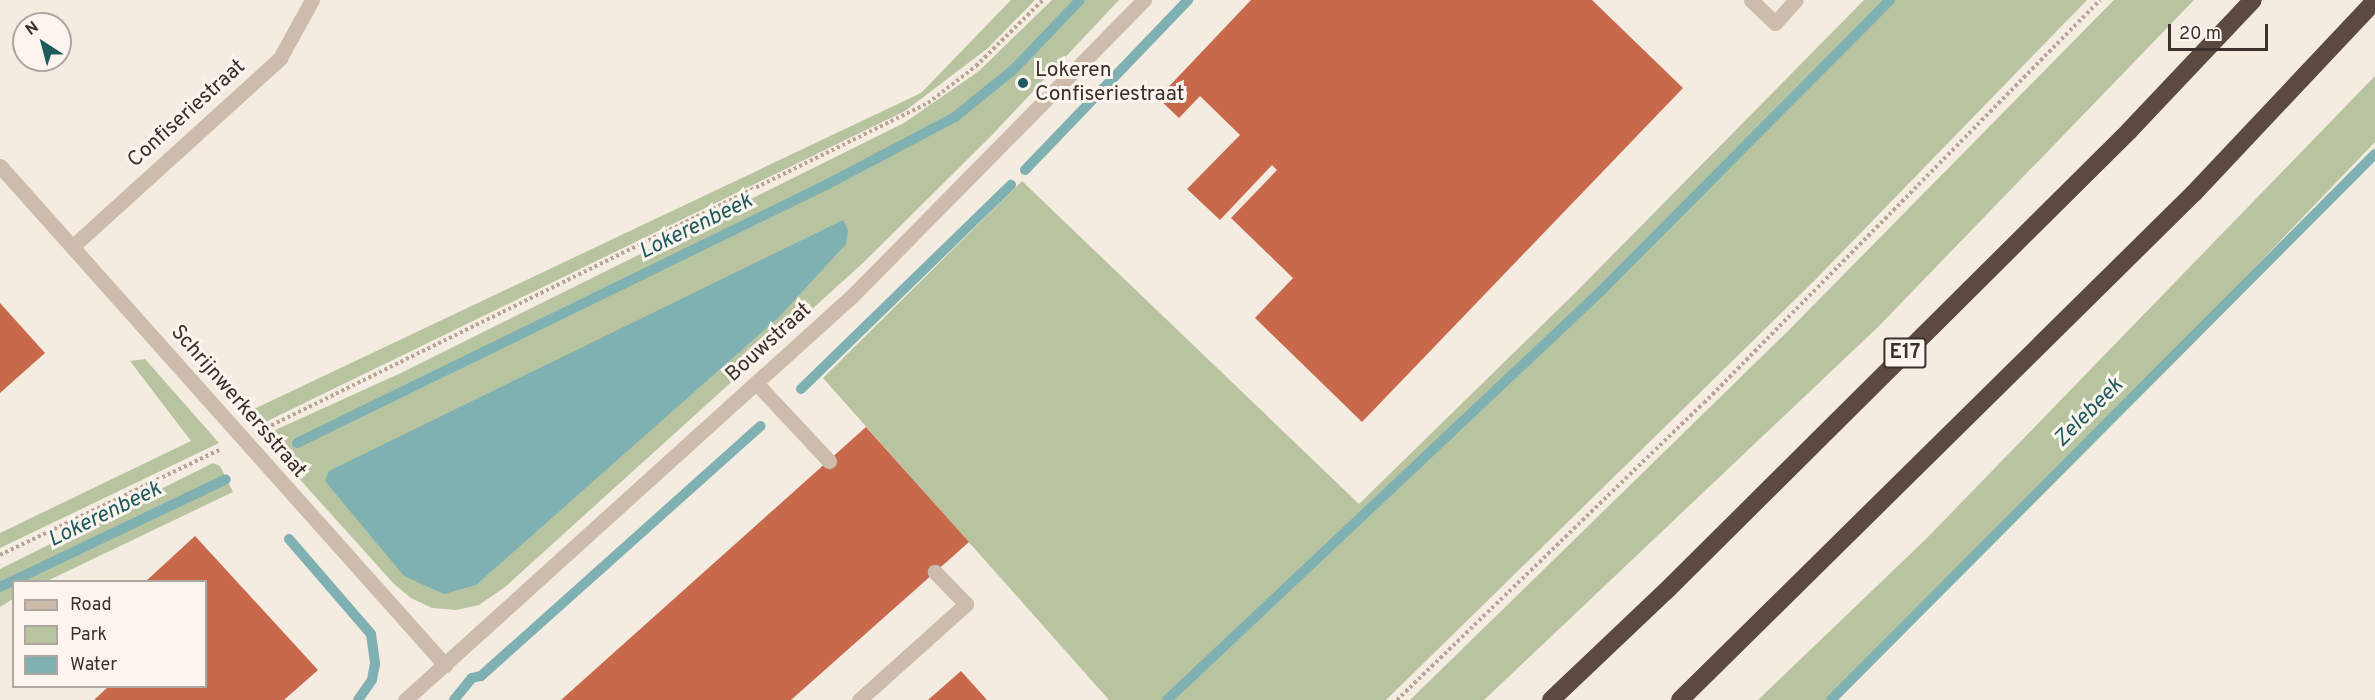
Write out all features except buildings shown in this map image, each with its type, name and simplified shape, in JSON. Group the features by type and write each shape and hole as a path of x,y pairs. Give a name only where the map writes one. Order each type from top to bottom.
{"highway":[{"name":"E17","path":"1551,700 1666,591 2129,131 2253,0"},
{"path":"1680,700 2194,193 2375,1"}],"street":[{"name":"Confiseriestraat","path":"73,246 280,58 312,0"},
{"name":"Bouwstraat","path":"405,700 852,296 1144,0"},
{"path":"1751,0 1775,23 1796,0"},
{"name":"Schrijnwerkersstraat","path":"0,166 445,665"},
{"path":"756,382 829,461"},
{"path":"859,700 966,604 935,572"}],"path":[{"path":"0,555 242,440 928,103 976,66 1043,0"},
{"path":"1397,700 1704,403 2100,0"}],"green space":[{"path":"1011,0 1035,0 988,48 905,111 253,428 250,411 921,93"},
{"path":"1052,0 1119,0 992,135 864,262 505,587 479,605 456,610 432,608 411,598 394,584 268,444 271,432 403,372 904,123 979,71"},
{"path":"1864,0 2087,0 1814,281 1386,700 1109,700 823,378 1022,181 1359,504 1575,293"},
{"path":"2114,0 2194,0 1878,327 1484,700 1410,700 1789,330"},
{"path":"2375,76 2375,142 2094,435 1826,700 1758,700 1926,539"},
{"path":"145,359 219,443 0,548 0,533 191,441 130,361"},
{"path":"213,463 220,466 233,492 49,580 12,580 12,600 0,607 0,569"}],"water":[{"path":"843,220 848,230 846,244 779,317 476,585 444,594 404,576 325,481 329,471"}],"waterway":[{"name":"Lokerenbeek","path":"297,443 826,185 955,117 1014,69 1080,0"},
{"path":"1025,170 1188,0"},
{"path":"1167,700 1600,292 1890,0"},
{"name":"Zelebeek","path":"1831,700 2375,154"},
{"path":"801,389 1011,185"},
{"path":"454,700 472,678 481,676 761,426"},
{"name":"Lokerenbeek","path":"15,580 226,479"},
{"path":"289,539 371,634 375,664 372,680 358,700"},
{"name":"Lokerenbeek","path":"0,587 12,581"}],"place":[{"name":"Lokeren Confiseriestraat","path":"1023,83"}]}
